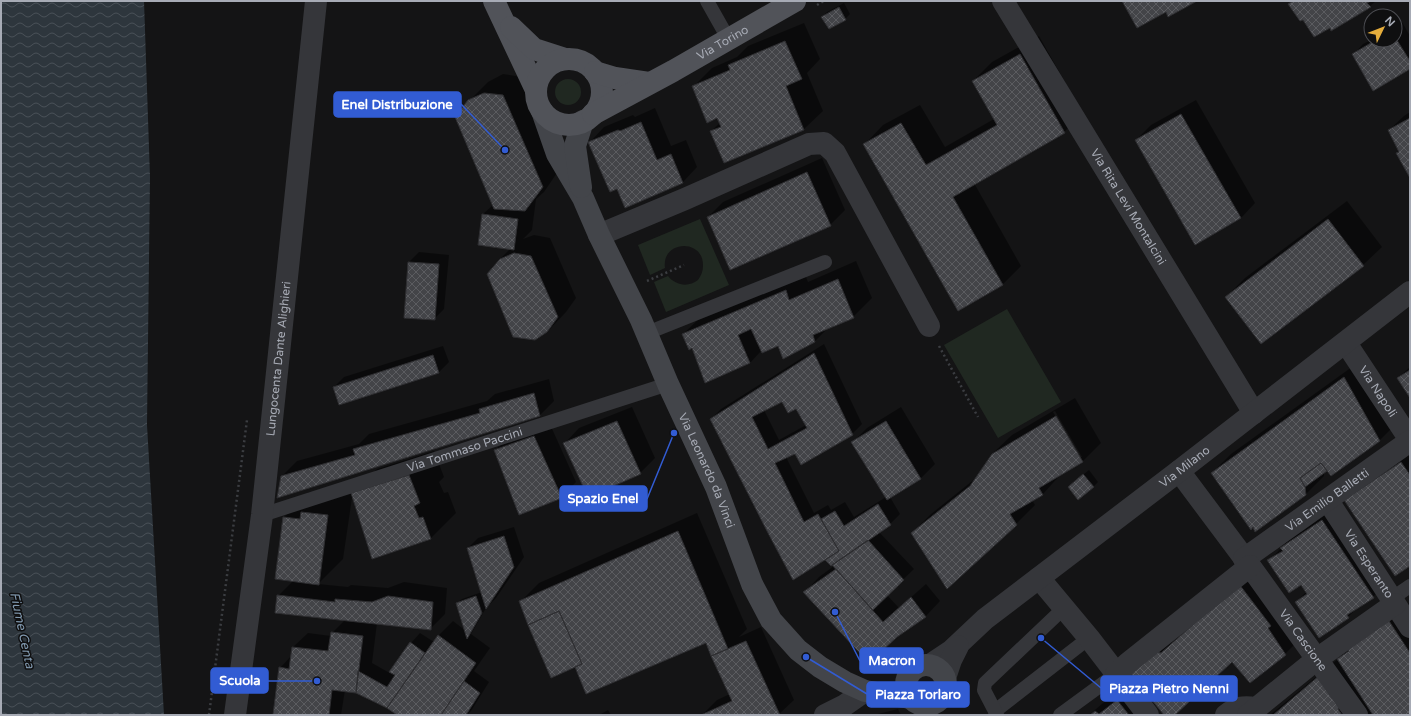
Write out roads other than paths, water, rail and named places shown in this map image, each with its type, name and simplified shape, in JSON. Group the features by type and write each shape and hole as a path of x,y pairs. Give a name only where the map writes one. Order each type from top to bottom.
{"main road":[{"name":"Via Torino","path":"588,118 729,40 795,1"},
{"path":"498,10 534,49 565,59"},
{"path":"498,10 536,90"},
{"path":"576,59 586,64 595,72 600,80 602,88 601,98 598,107 588,118 572,124 561,124 551,119 542,111 537,101 536,90 542,73 548,66 556,61 576,59"},
{"path":"595,72 615,78 649,83"},
{"name":"Via Leonardo da Vinci","path":"542,111 557,154 583,198 599,235 647,333 668,384 716,487 752,584 771,620 798,650 820,667 845,682 874,692"},
{"name":"Via Leonardo da Vinci","path":"583,198 575,146 588,118"},
{"path":"919,699 910,672 916,667 922,665 940,678 950,715"},
{"path":"874,692 894,689 919,699 929,705 936,703 941,698 940,678"}],"street":[{"name":"Lungocenta Dante Alighieri","path":"235,715 262,515 316,1"},
{"name":"Via Rita Levi Montalcini","path":"1003,1 1254,413"},
{"path":"599,235 809,144 824,143 835,153 929,326"},
{"name":"Via Milano","path":"940,678 960,643 985,619 1346,343 1410,292"},
{"name":"Via Napoli","path":"1346,343 1410,440"},
{"name":"Via Emilio Balletti","path":"1116,674 1247,562 1410,440"},
{"name":"Via Cascione","path":"1179,471 1247,562 1357,715"},
{"name":"Via Esperanto","path":"1328,501 1410,627"},
{"path":"1039,578 1089,638 1148,715"},
{"path":"1226,715 1232,710 1240,707 1252,711 1393,601"},
{"path":"825,715 874,692"}],"lane":[{"path":"707,1 729,40"},
{"path":"647,333 825,262"},
{"name":"Via Tommaso Paccini","path":"262,515 668,384"},
{"path":"1393,601 1410,586"},
{"path":"1064,608 985,682 984,690 996,713 1089,638"},
{"path":"1060,715 1116,674"}],"water":[{"name":"Fiume Centa","path":"1,1 144,1 150,177 147,425 164,715 1,715"}],"place":[{"name":"Enel Distribuzione","path":"505,150"},
{"name":"Spazio Enel","path":"674,433"},
{"name":"Macron","path":"835,612"},
{"name":"Piazza Pietro Nenni","path":"1041,638"},
{"name":"Piazza Torlaro","path":"806,657"},
{"name":"Scuola","path":"317,681"}]}
